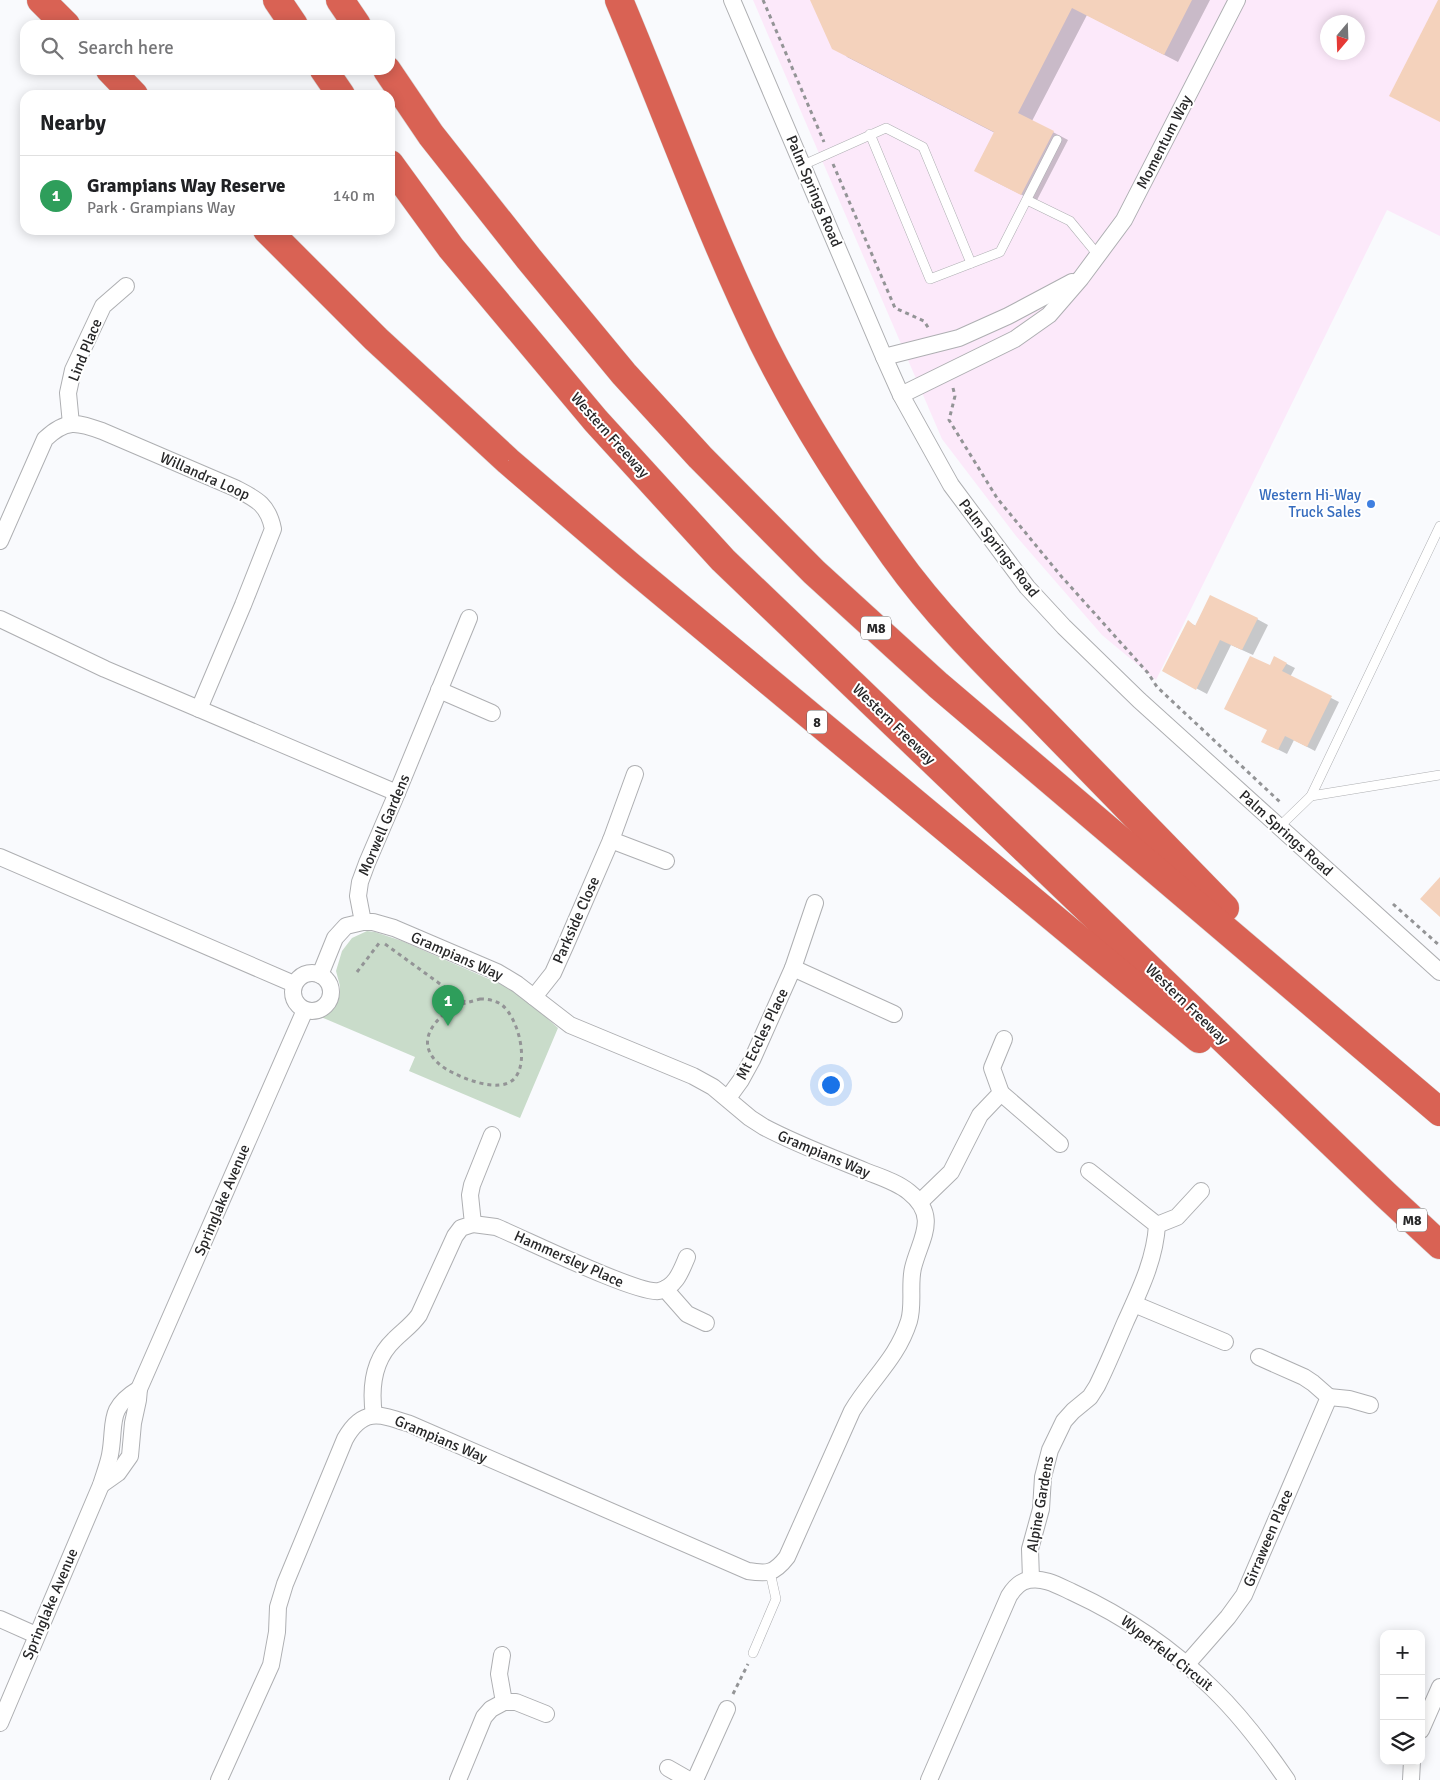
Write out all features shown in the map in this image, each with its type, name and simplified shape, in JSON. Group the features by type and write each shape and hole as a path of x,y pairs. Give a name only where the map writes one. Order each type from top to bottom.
{"highway":[{"path":"41,0 61,20"},
{"path":"277,0 291,20"},
{"path":"340,0 354,20"},
{"path":"619,0 730,271 764,345 806,421 854,498 896,558 942,616 1000,678 1238,921 1440,1101"},
{"path":"115,75 129,90"},
{"path":"327,75 337,90"},
{"name":"M8","path":"390,75 431,135 529,259 624,374 700,457 814,572 938,685 1440,1112"},
{"name":"Western Freeway","path":"395,171 450,248 590,414 723,560 1440,1245"},
{"name":"8","path":"272,235 376,339 538,487 644,578 1385,1194"}],"street":[{"name":"Palm Springs Road","path":"732,0 901,395 951,485 1027,586 1064,627 1139,700 1440,972"},
{"name":"Momentum Way","path":"901,395 1015,339 1049,316 1081,278 1124,220 1237,0"},
{"name":"Momentum Way","path":"884,357 959,338 1008,316 1081,278"},
{"name":"Lind Place","path":"71,424 68,393 73,370 103,306 126,286"},
{"path":"0,541 45,439 59,427 71,424"},
{"name":"Willandra Loop","path":"71,424 81,424 102,431 235,488 252,497 263,506 270,516 272,529 267,544 199,709"},
{"name":"Morwell Gardens","path":"363,922 358,896 366,863 469,618"},
{"path":"0,619 105,669 397,793"},
{"path":"439,690 492,713"},
{"name":"Parkside Close","path":"534,996 553,973 611,840 634,774"},
{"path":"611,840 666,861"},
{"path":"0,857 294,984"},
{"name":"Mt Eccles Place","path":"728,1098 742,1080 752,1060 793,968 815,904"},
{"path":"320,975 335,938 346,926 363,922"},
{"name":"Grampians Way","path":"363,922 373,922 394,928 497,972 534,996 570,1024 713,1086 750,1118 764,1127 900,1186 920,1202"},
{"name":"Mt Eccles Place","path":"793,968 894,1014"},
{"path":"305,974 320,975 329,982 331,988 330,1000 327,1005 317,1011 305,1010 293,997 294,984 305,974"},
{"name":"Springlake Avenue","path":"0,1723 101,1485 110,1457 114,1418 125,1397 139,1389 305,1010"},
{"path":"1004,1039 992,1068 1000,1093 1060,1144"},
{"path":"770,1572 780,1567 787,1558 852,1410 894,1354 908,1322 911,1309 913,1270 924,1240 926,1227 926,1216 920,1202 951,1172 980,1115 1000,1093"},
{"path":"374,1415 371,1394 376,1369 381,1359 394,1340 419,1315 455,1236 461,1228 473,1224 470,1195 472,1185 492,1135"},
{"path":"1089,1171 1157,1225 1177,1217 1201,1191"},
{"name":"Hammersley Place","path":"473,1224 496,1226 633,1286 649,1291 665,1289"},
{"name":"Alpine Gardens","path":"1031,1579 1030,1549 1041,1509 1043,1477 1050,1450 1064,1421 1090,1396 1097,1386 1134,1304 1151,1260 1157,1225"},
{"path":"687,1257 679,1276 673,1284 665,1289 688,1314 706,1323"},
{"path":"1134,1304 1225,1342"},
{"path":"1259,1357 1304,1377 1329,1397 1349,1399 1370,1405"},
{"name":"Girraween Place","path":"1186,1665 1228,1617 1244,1595 1329,1397"},
{"name":"Grampians Way","path":"219,1780 271,1665 277,1632 278,1607 285,1584 345,1439 351,1428 358,1421 374,1415 410,1424 748,1571 770,1572"},
{"path":"929,1780 1009,1596 1017,1586 1031,1579"},
{"name":"Wyperfeld Circuit","path":"1031,1579 1043,1580 1056,1585 1121,1617 1186,1665 1212,1687 1232,1708 1287,1780"},
{"path":"0,1619 36,1635"},
{"path":"502,1656 499,1674 504,1702"},
{"path":"1425,1721 1440,1687"},
{"path":"458,1780 484,1717 491,1709 504,1702 516,1702 546,1714"},
{"path":"694,1780 726,1708"},
{"path":"1411,1780 1412,1765"},
{"path":"668,1768 688,1780"}],"lane":[{"path":"803,165 886,128 923,147 971,263"},
{"path":"870,134 930,280 1000,252 1057,140"},
{"path":"1027,200 1070,220 1098,255"},
{"path":"1279,827 1311,796 1440,526"},
{"path":"1311,796 1440,775"},
{"path":"753,1653 776,1599 770,1572"}],"path":[{"path":"1119,640 1148,672 1157,687 1293,814"},
{"path":"1388,900 1440,946"},
{"path":"357,972 380,941 465,1003"},
{"path":"480,999 494,1001 501,1005 516,1025 521,1044 520,1063 516,1077 510,1081 502,1084 476,1082 450,1072 431,1056 426,1046 430,1032 444,1015 465,1003 480,999"},
{"path":"726,1708 753,1653"}],"shaded area":[{"path":"753,0 1440,0 1440,236 1387,210 1156,680 1102,635 1016,536 942,439"}],"green space":[{"path":"367,931 402,941 507,987 529,1002 558,1028 520,1118 409,1071 415,1057 321,1017 335,1007 339,998 340,986 336,971 342,951 352,938"}],"building":[{"path":"810,0 1192,0 1164,55 1072,8 1018,113 1054,131 1021,195 974,171 994,132 832,49"},
{"path":"1438,0 1440,0 1440,122 1389,96"},
{"path":"1210,595 1258,618 1242,650 1220,640 1196,690 1162,671 1188,620 1195,626"},
{"path":"1250,656 1270,665 1274,656 1287,663 1282,671 1332,696 1307,747 1285,736 1278,750 1261,742 1267,730 1224,709"},
{"path":"1440,877 1440,917 1420,899"}],"place":[{"name":"Western Hi-Way Truck Sales","path":"1371,504"},
{"name":"Grampians Way Reserve","path":"448,1026"}]}
